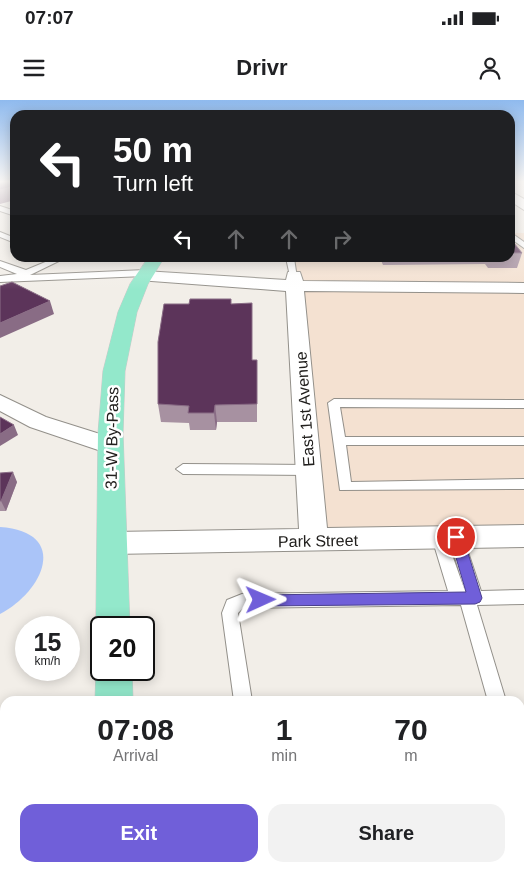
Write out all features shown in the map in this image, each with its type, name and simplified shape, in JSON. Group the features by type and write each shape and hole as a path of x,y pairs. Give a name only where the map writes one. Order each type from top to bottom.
{"main road":[{"name":"31-W By-Pass","path":"113,616 110,446 113,374 120,334 129,304 148,269"},
{"path":"114,681 114,696"}],"street":[{"path":"148,269 524,279"},
{"path":"293,273 524,288"},
{"name":"East 1st Avenue","path":"293,273 314,541"},
{"path":"0,402 38,422 110,446"},
{"name":"Park Street","path":"112,543 524,536"}],"lane":[{"path":"14,279 50,262"},
{"path":"0,264 26,274"},
{"path":"0,280 148,269"},
{"path":"524,404 334,403 345,487 524,484"},
{"path":"339,441 524,441"},
{"path":"183,469 308,470"},
{"path":"448,538 496,696"},
{"path":"242,696 230,613 233,605 242,601 524,597"}],"shaded area":[{"path":"515,233 524,233 524,537 314,541 289,262 515,262"}],"water":[{"path":"0,527 22,531 36,539 42,551 43,564 38,578 28,591 16,604 0,614"}],"building":[{"path":"515,244 522,253 515,253"},
{"path":"12,282 50,301 0,323 0,286"},
{"path":"190,299 231,299 231,304 252,303 252,360 257,360 257,404 215,405 214,413 188,413 189,406 158,404 158,342 164,304 189,304"},
{"path":"0,417 14,425 0,434"},
{"path":"13,472 1,501 0,501 0,473"}],"route":[{"path":"261,600 475,598 456,537"}]}
